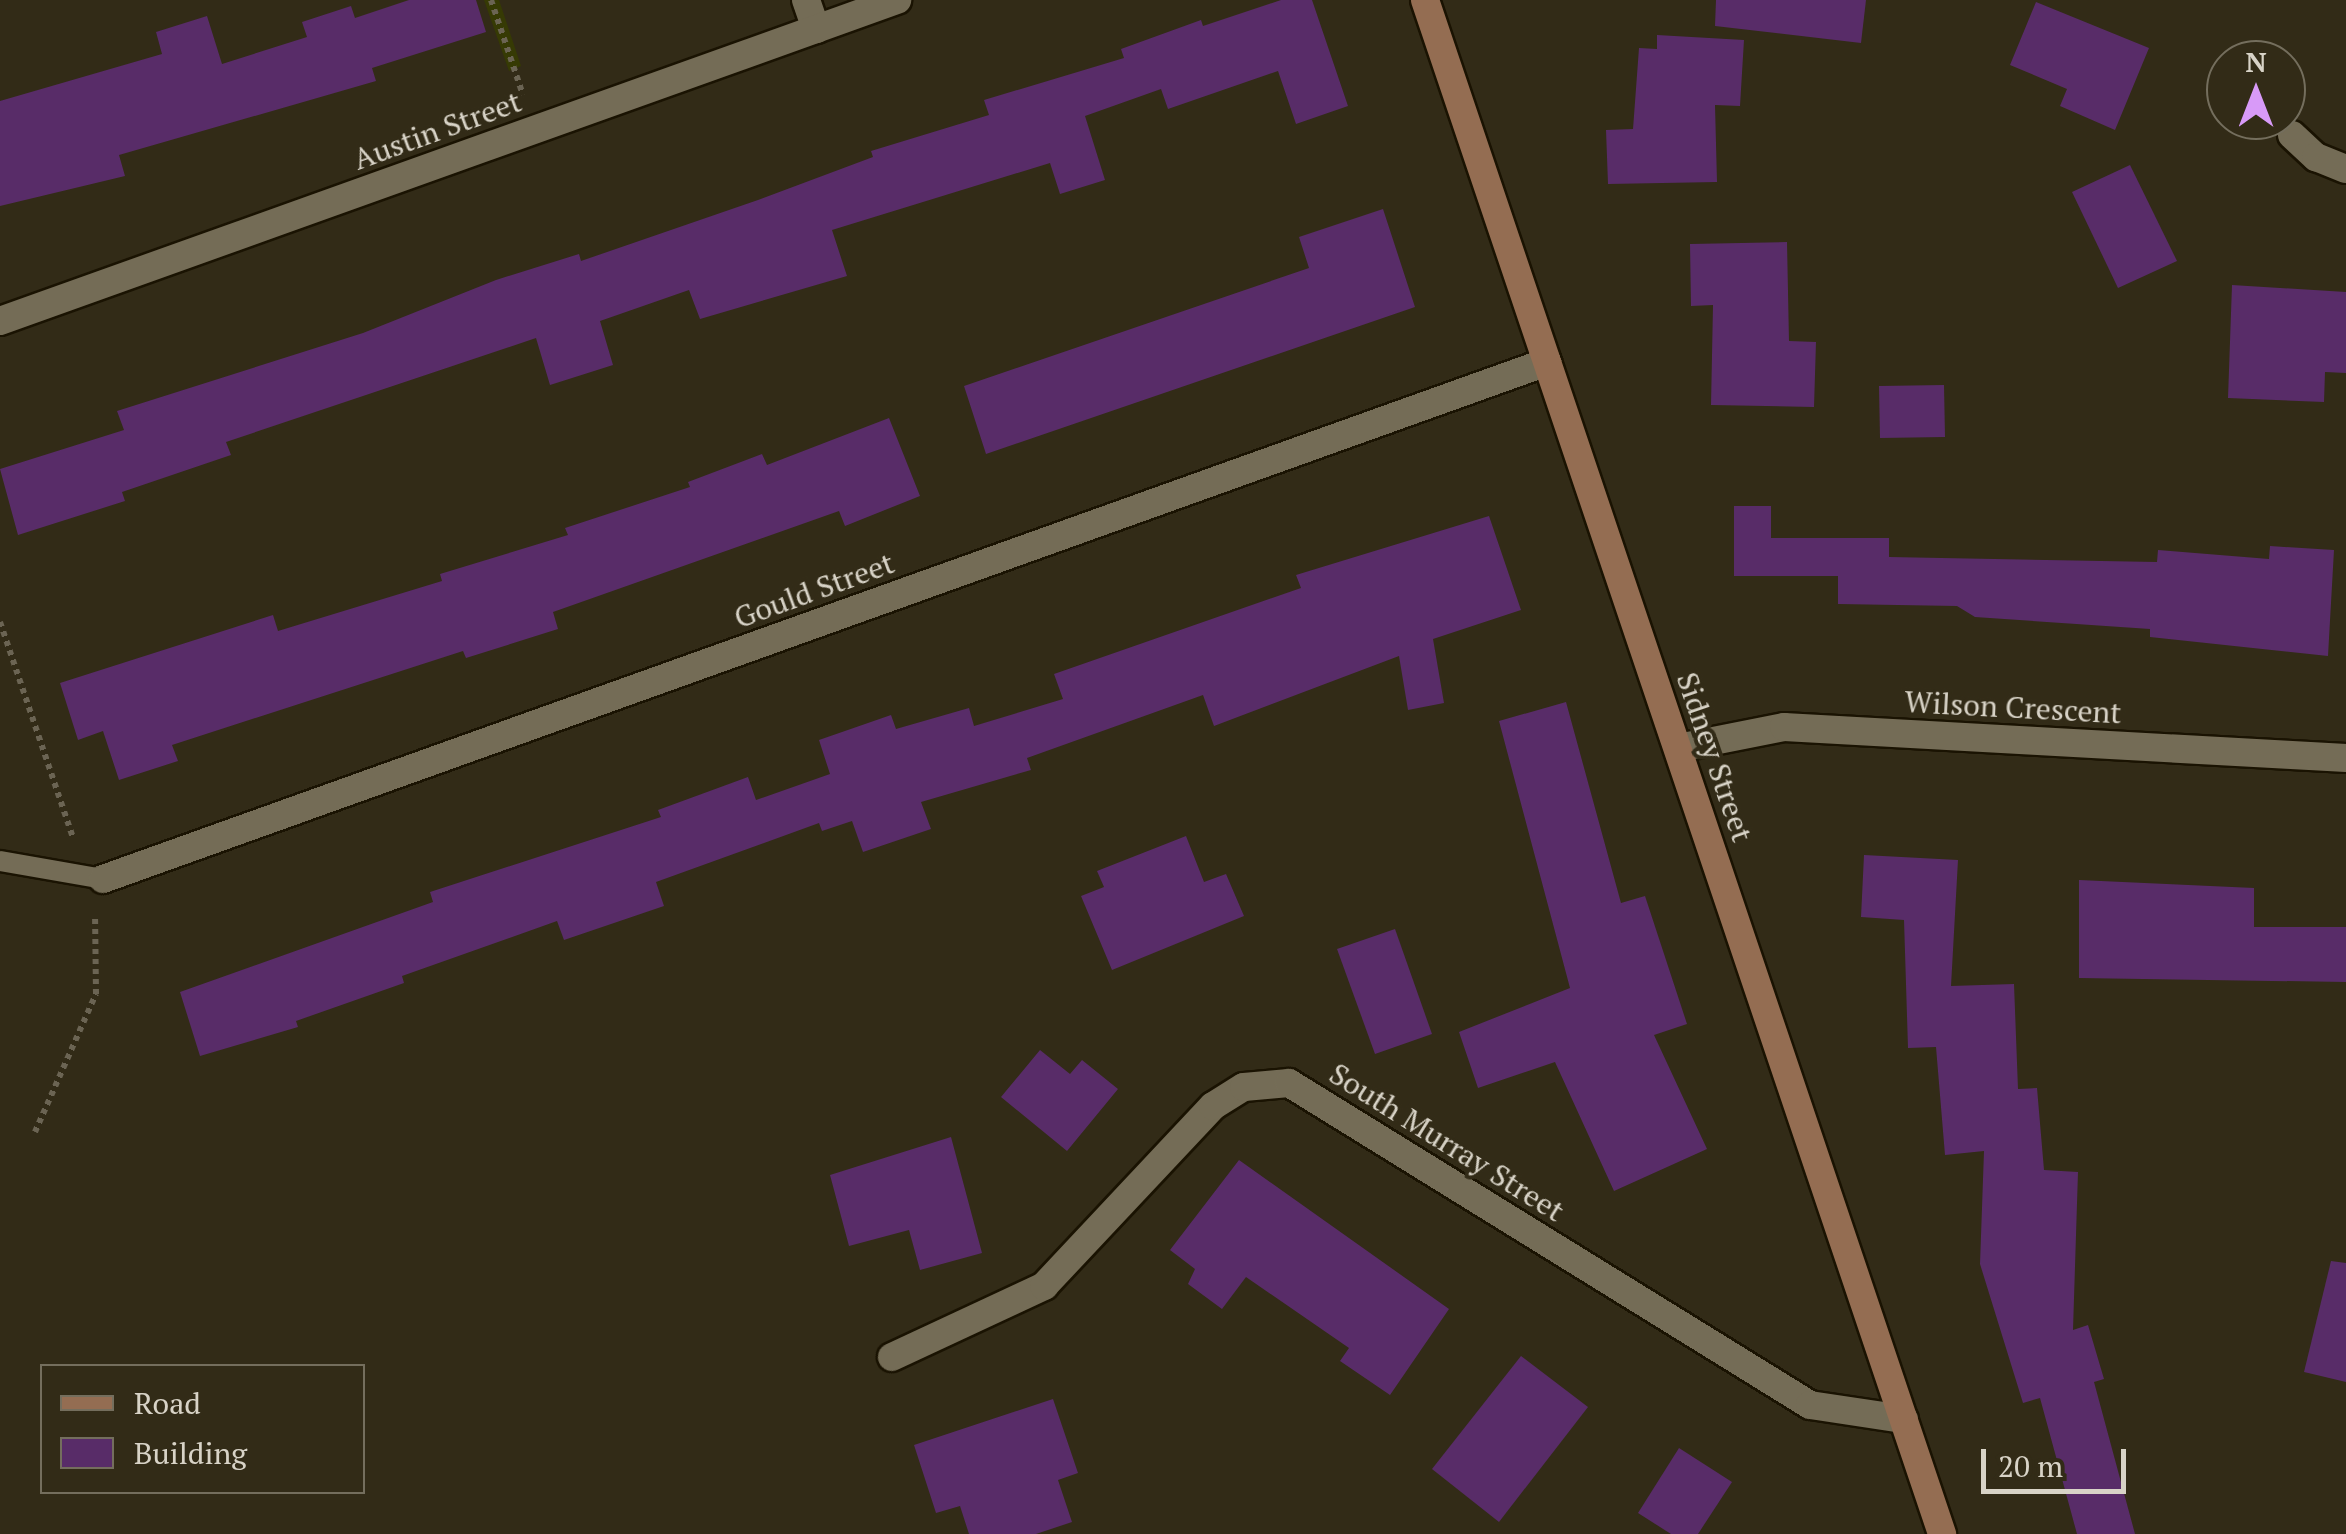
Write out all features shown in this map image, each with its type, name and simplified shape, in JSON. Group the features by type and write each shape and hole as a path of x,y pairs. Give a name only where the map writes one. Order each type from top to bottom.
{"main road":[{"name":"Sidney Street","path":"1425,0 1942,1534"}],"street":[{"path":"806,0 816,29"},
{"name":"Austin Street","path":"0,321 897,0"},
{"path":"2297,140 2316,157 2346,169"},
{"name":"Gould Street","path":"103,880 1547,362"},
{"name":"Wilson Crescent","path":"1678,748 1784,728 2346,758"},
{"name":"South Murray Street","path":"892,1356 1044,1286 1213,1106 1244,1087 1289,1083 1810,1405 1904,1419"}],"lane":[{"path":"0,860 103,880"}],"path":[{"path":"491,0 534,130"}],"green space":[{"path":"484,0 499,0 521,66 509,71"}],"building":[{"path":"409,0 476,0 486,32 372,68 376,81 119,155 125,176 0,206 0,101 162,54 156,32 207,16 222,64 307,37 302,22 351,6 355,18"},
{"path":"1281,0 1312,0 1348,106 1296,124 1278,71 1168,109 1161,89 1085,116 1105,180 1060,194 1050,163 832,230 847,276 700,319 689,290 600,321 613,365 550,385 536,338 226,442 231,455 122,492 125,501 18,535 0,469 124,430 117,411 363,333 496,280 579,254 581,261 758,200 873,157 871,151 989,115 984,100 1124,58 1121,49 1201,20 1203,26"},
{"path":"1716,0 1866,0 1861,43 1715,26"},
{"path":"2036,2 2149,48 2115,130 2060,106 2067,89 2010,65"},
{"path":"1657,35 1744,40 1740,106 1715,105 1717,182 1608,184 1606,130 1633,129 1639,48 1657,49"},
{"path":"2130,165 2177,261 2118,288 2072,192"},
{"path":"1383,209 1415,307 986,454 964,386 1309,268 1299,237"},
{"path":"1787,242 1789,341 1816,342 1814,407 1711,405 1713,305 1691,306 1690,244"},
{"path":"2232,285 2346,292 2346,373 2325,372 2324,402 2228,398"},
{"path":"1944,385 1945,437 1880,438 1879,386"},
{"path":"889,418 920,496 845,526 839,511 553,612 558,629 466,658 463,651 172,745 178,761 119,780 103,731 78,740 60,683 273,615 278,631 442,581 440,574 568,535 565,528 690,487 688,482 762,454 767,465"},
{"path":"1734,506 1771,506 1771,538 1889,538 1889,557 2157,562 2158,550 2269,559 2270,546 2334,550 2328,656 2150,637 2150,629 1975,617 1957,606 1838,604 1838,576 1734,576"},
{"path":"1489,516 1521,610 1433,639 1444,703 1408,710 1399,656 1214,726 1203,695 1027,758 1031,770 921,802 931,829 863,852 852,821 822,831 819,823 656,882 664,906 564,940 557,921 402,976 404,983 296,1021 298,1027 200,1056 180,992 433,902 430,892 661,817 658,810 748,777 756,800 830,774 819,740 891,715 896,729 969,708 974,726 1063,699 1054,674 1301,588 1296,575"},
{"path":"1566,702 1621,903 1645,896 1687,1024 1654,1035 1707,1149 1614,1191 1555,1062 1478,1088 1459,1032 1570,988 1499,721"},
{"path":"1186,836 1204,882 1226,874 1244,916 1112,970 1081,896 1104,887 1097,871"},
{"path":"1864,855 1958,860 1951,986 2014,984 2018,1089 2037,1088 2044,1170 2078,1172 2073,1330 2088,1325 2104,1379 2094,1382 2135,1534 2077,1534 2040,1398 2023,1403 1980,1264 1984,1151 1945,1155 1936,1047 1908,1048 1904,920 1861,917"},
{"path":"2079,880 2254,888 2254,927 2346,927 2346,982 2079,978"},
{"path":"1395,929 1432,1034 1375,1054 1337,949"},
{"path":"1040,1050 1070,1074 1082,1060 1118,1089 1067,1151 1001,1097"},
{"path":"951,1137 982,1253 920,1270 909,1230 849,1246 830,1175"},
{"path":"1239,1160 1449,1309 1390,1395 1340,1361 1349,1348 1246,1277 1222,1309 1188,1284 1195,1269 1170,1250"},
{"path":"2331,1261 2346,1263 2346,1382 2304,1372"},
{"path":"1521,1356 1588,1407 1499,1522 1432,1469"},
{"path":"1053,1399 1078,1473 1058,1480 1072,1522 1036,1534 969,1534 960,1506 936,1513 914,1445"},
{"path":"1679,1448 1732,1482 1698,1534 1671,1534 1638,1513"}]}
